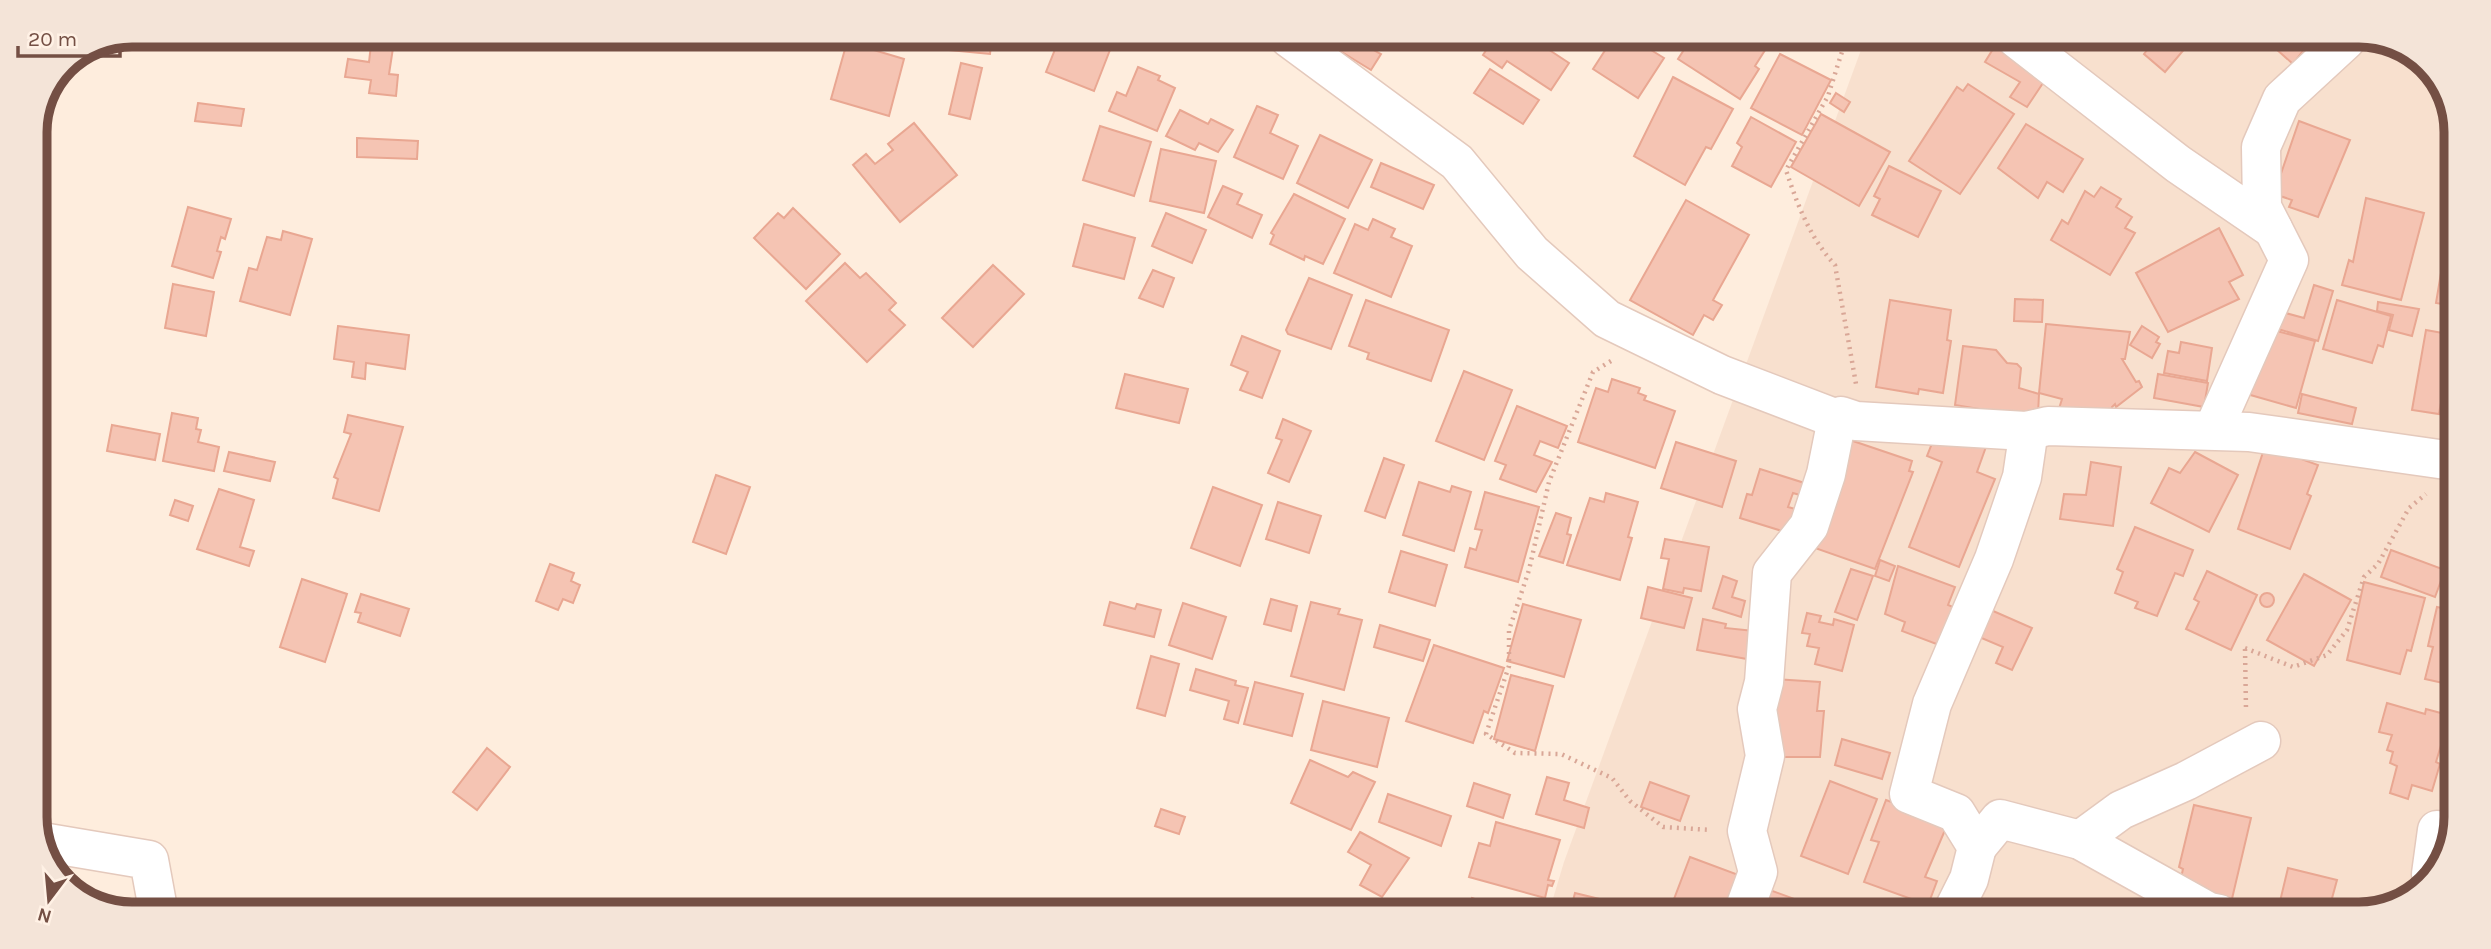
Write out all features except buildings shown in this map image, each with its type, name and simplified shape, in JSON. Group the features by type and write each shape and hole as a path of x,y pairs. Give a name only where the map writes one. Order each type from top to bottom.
{"street":[{"path":"1301,47 1457,162 1532,253 1607,319 1721,375 1839,418 1856,421 2026,431 2048,426 2213,430 2400,451 2444,473"},
{"path":"2027,47 2178,164 2273,229"},
{"path":"2213,430 2289,260 2262,207 2261,147 2282,99 2338,47"},
{"path":"1747,902 1758,872 1747,831 1765,756 1757,709 1764,681 1772,573 1809,526 1826,474 1839,418"},
{"path":"1977,847 1956,813 1909,794 1931,704 1994,559 2022,477 2028,443 2026,431"},
{"path":"2080,840 2120,810 2186,781 2251,745"},
{"path":"1958,902 1969,879 1977,847 2000,819 2080,840 2191,902"},
{"path":"2433,856 2437,830"},
{"path":"52,844 149,860 157,902"}],"path":[{"path":"1839,418 1849,407 1856,385 1839,282 1835,265 1823,253 1807,225 1786,170 1828,96 1843,47"},
{"path":"1647,339 1593,372 1549,482 1529,570 1509,630 1509,666 1486,734 1516,753 1561,754 1612,778 1630,801 1663,827 1747,831"},
{"path":"2251,745 2245,648 2293,667 2327,654 2347,630 2364,577 2378,565 2409,508 2444,478"}],"shaded area":[{"path":"1862,47 2358,47 2396,56 2419,72 2437,100 2444,127 2444,816 2439,844 2419,877 2396,893 2358,902 1552,902 1564,862"}]}
